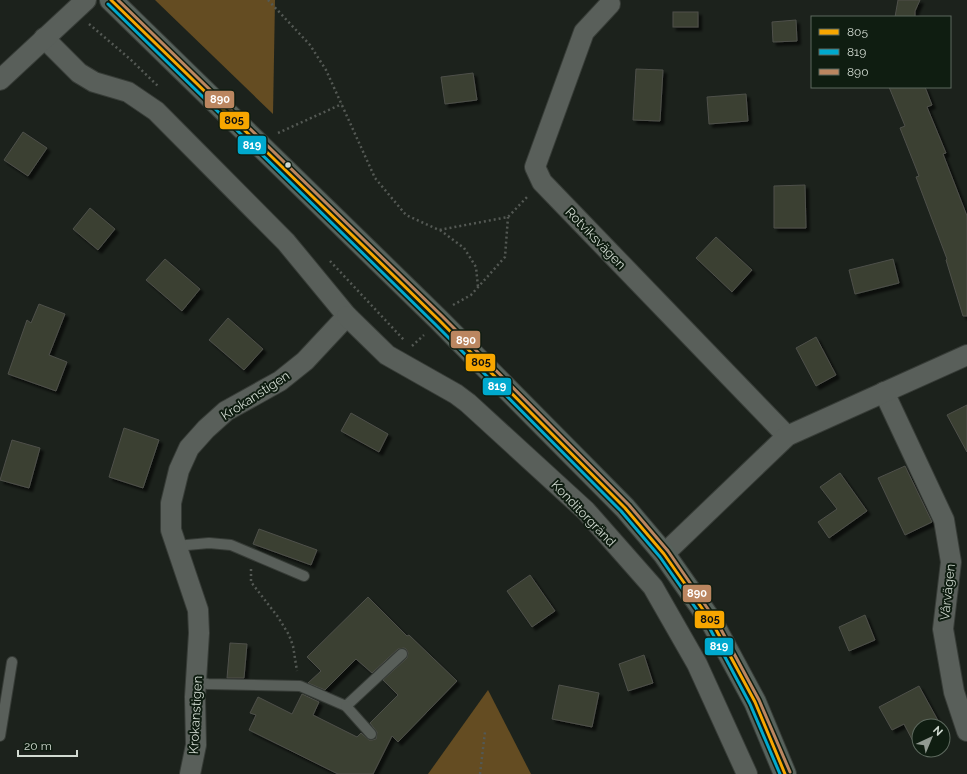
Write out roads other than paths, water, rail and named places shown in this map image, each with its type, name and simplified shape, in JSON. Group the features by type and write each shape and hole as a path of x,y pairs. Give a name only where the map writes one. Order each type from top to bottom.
{"main road":[{"path":"111,0 439,320 625,508 664,554 713,624 755,702 785,774"}],"street":[{"name":"Rotviksvägen","path":"610,2 584,32 535,167 542,182 787,436"},
{"path":"0,80 80,6"},
{"path":"44,38 79,73 94,82 128,92 156,111 286,242 347,316"},
{"name":"Krokanstigen","path":"190,774 196,745 196,682 199,633 198,610 171,530 171,503 179,470 189,448 206,429 226,411 280,381 305,361 347,316"},
{"name":"Konditorgränd","path":"347,316 387,355 456,394 468,403 586,511 653,587 697,664 747,774"},
{"path":"664,554 787,436 967,355"},
{"name":"Vårvägen","path":"884,392 944,520 951,562 943,629 954,692 967,731"}],"lane":[{"path":"176,546 209,543 231,545 304,576"},
{"path":"346,706 402,654"},
{"path":"0,736 12,662"},
{"path":"196,682 208,684 300,686 346,706 371,734"}]}
